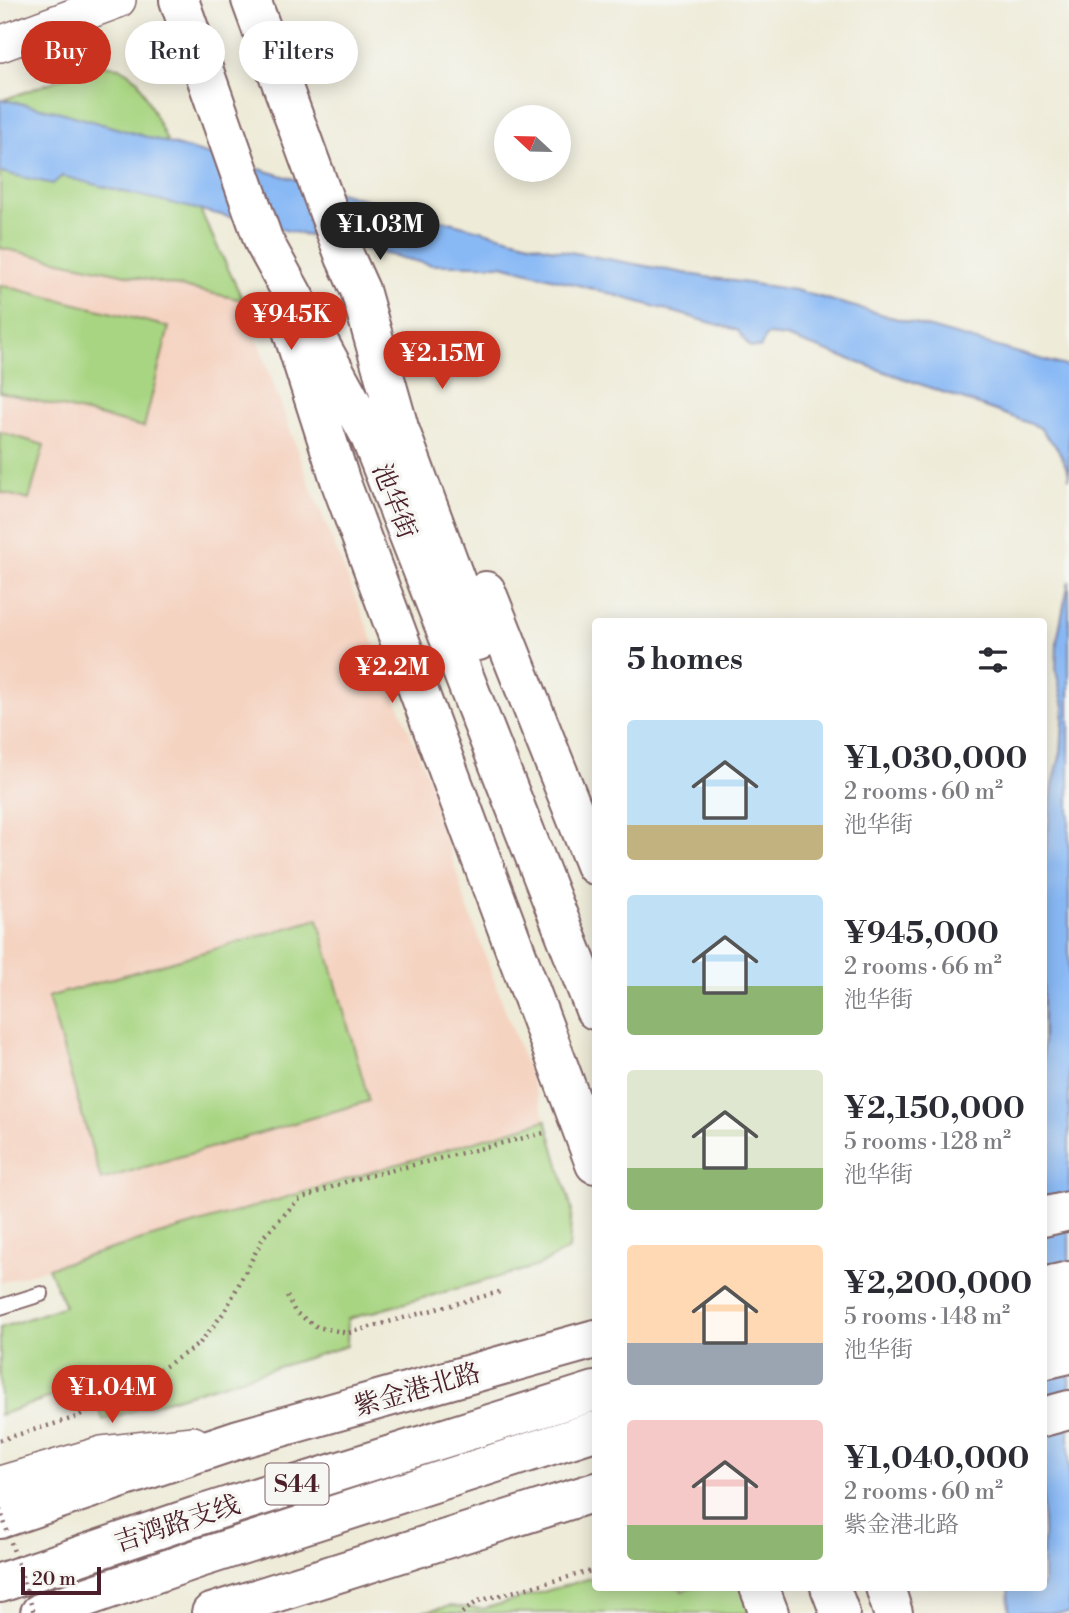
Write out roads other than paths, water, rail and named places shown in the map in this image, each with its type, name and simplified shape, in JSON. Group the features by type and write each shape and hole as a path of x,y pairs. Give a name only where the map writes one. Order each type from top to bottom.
{"main road":[{"name":"池华街","path":"179,0 264,242 384,431 592,948"},
{"name":"池华街","path":"251,0 353,274 384,431 592,1002"},
{"path":"264,242 341,482 592,1150"},
{"path":"353,274 404,376 592,857"},
{"path":"1047,1216 1069,1211"},
{"path":"1047,1258 1069,1255"},
{"path":"1047,1286 1069,1281"},
{"path":"1047,1321 1069,1317"},
{"name":"紫金港北路","path":"0,1518 239,1439 592,1340"},
{"path":"1047,1359 1069,1354"},
{"name":"吉鸿路支线","path":"0,1583 197,1516 592,1392"},
{"path":"1047,1416 1069,1410"},
{"name":"吉鸿路支线","path":"40,1613 197,1559 592,1433"},
{"path":"211,1613 592,1493"},
{"path":"761,1591 769,1613"},
{"path":"808,1591 816,1613"},
{"path":"832,1591 840,1613"},
{"path":"886,1591 893,1613"}],"street":[{"path":"0,44 118,0"},
{"name":"紫金港北路","path":"0,1484 102,1454 239,1439"},
{"path":"237,1613 270,1594"}],"lane":[{"path":"0,1307 41,1294"}],"water":[{"path":"0,99 60,112 395,208 553,249 795,290 1069,367 1069,473 1058,449 1039,427 786,337 767,335 760,348 750,347 737,330 502,265 432,265 62,176 53,184 0,172"},
{"path":"1069,581 1069,1613 1009,1613 1008,1591 1047,1591 1047,837 1053,785 1061,752 1064,707 1056,671 1057,640"}]}
